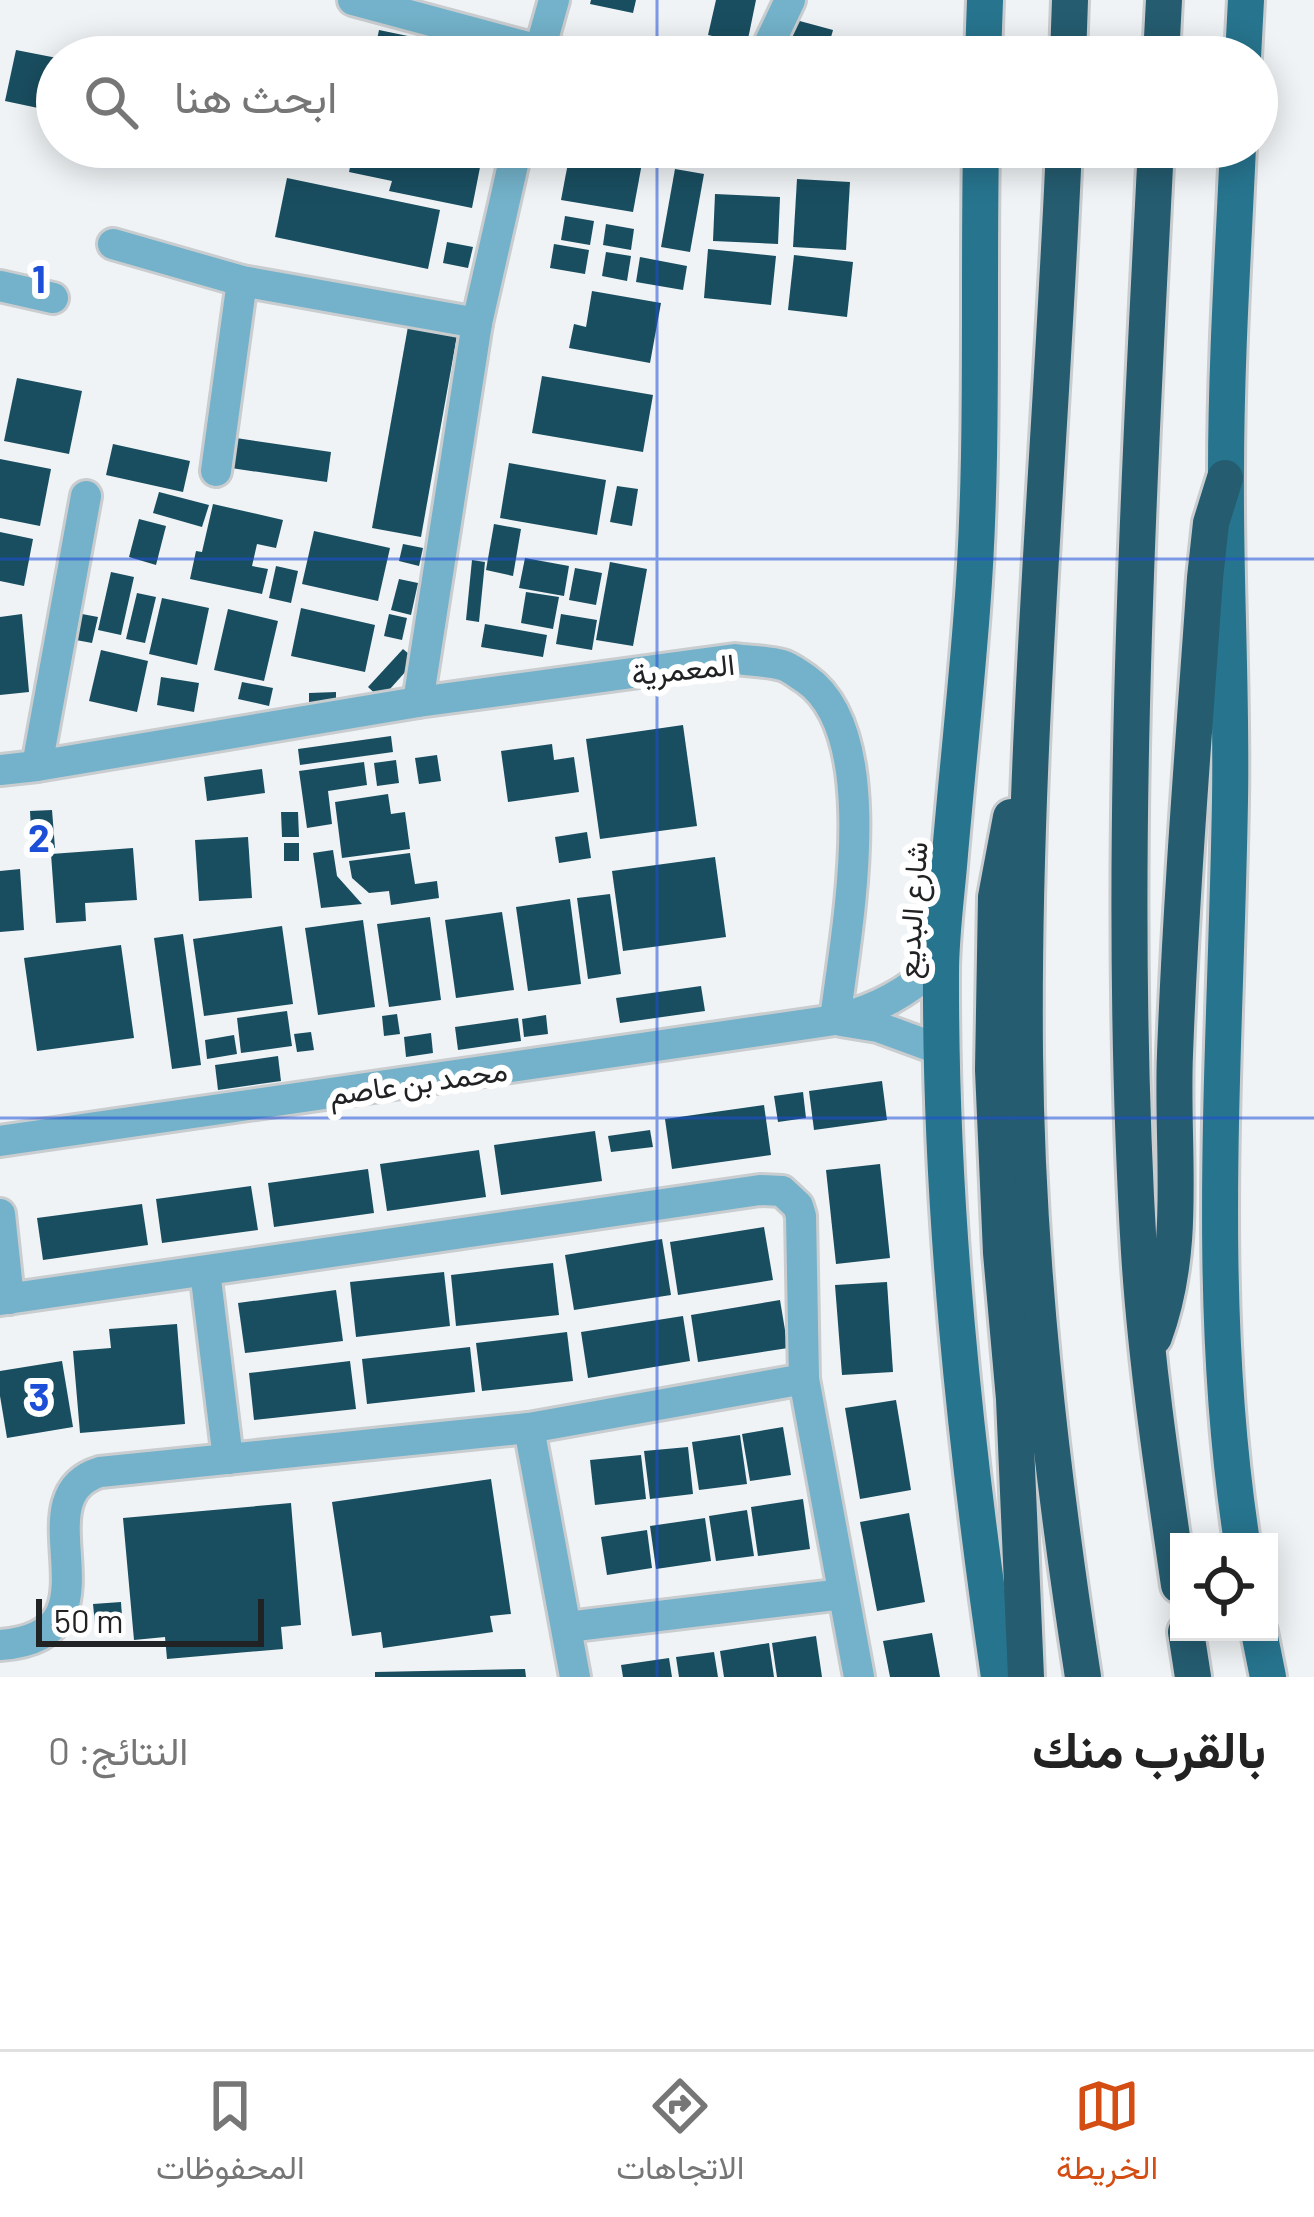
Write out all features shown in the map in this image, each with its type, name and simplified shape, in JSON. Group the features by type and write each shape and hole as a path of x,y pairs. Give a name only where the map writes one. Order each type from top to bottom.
{"highway":[{"path":"1069,36 1070,0"},
{"path":"1162,36 1164,0"},
{"path":"1063,168 1025,917 1028,1154 1040,1358 1083,1677"},
{"path":"1155,168 1129,886 1139,1258 1172,1533"},
{"path":"1149,1351 1172,1273 1177,1181 1174,1056 1205,578 1211,524 1226,478"},
{"path":"1026,1677 993,1070 996,897 1035,690"},
{"path":"1187,1641 1192,1677"}],"main road":[{"path":"980,36 985,0"},
{"path":"1244,36 1246,0"},
{"name":"شارع البديع","path":"979,168 978,458 972,608 940,964 941,1050 956,1306 999,1677"},
{"path":"1237,168 1227,358 1230,799 1221,1077 1223,1381 1241,1533"},
{"path":"1261,1641 1268,1677"}],"street":[{"path":"352,0 478,36"},
{"path":"543,36 554,0"},
{"path":"773,36 790,0"},
{"path":"418,702 477,323 512,168"},
{"path":"112,244 242,281 477,323"},
{"path":"216,471 242,281"},
{"path":"0,286 53,298"},
{"path":"37,766 86,496"},
{"name":"المعمرية","path":"0,770 418,702 736,659 785,665 815,686 838,717 854,794 854,860 835,1020"},
{"name":"محمد بن عاصم","path":"0,1141 835,1020 868,1011 904,993 940,964"},
{"name":"محمد بن عاصم","path":"835,1020 878,1027 941,1050"},
{"path":"0,1214 5,1300 771,1188 791,1197 801,1216 804,1379 859,1677"},
{"path":"205,1271 229,1459"},
{"path":"0,1645 40,1635 64,1604 68,1579 64,1508 76,1484 87,1476 529,1427 804,1379"},
{"path":"529,1427 575,1677"},
{"path":"567,1627 843,1594"}],"building":[{"path":"591,0 636,0 633,13 590,4"},
{"path":"716,0 756,0 749,36 708,35"},
{"path":"796,20 833,30 831,36 791,36"},
{"path":"16,50 36,54 36,108 5,101"},
{"path":"350,168 480,168 472,208 389,191 392,181 349,172"},
{"path":"567,168 641,168 633,212 561,200"},
{"path":"675,169 704,174 690,252 661,247"},
{"path":"287,178 440,210 428,269 275,237"},
{"path":"797,179 850,182 846,250 793,247"},
{"path":"715,194 780,197 778,244 713,241"},
{"path":"565,216 594,221 590,245 561,240"},
{"path":"606,224 634,229 631,250 603,245"},
{"path":"447,242 473,247 468,268 443,263"},
{"path":"554,244 589,250 585,274 550,268"},
{"path":"708,249 776,256 771,305 704,298"},
{"path":"606,252 631,256 627,281 602,276"},
{"path":"794,255 853,262 847,317 788,310"},
{"path":"640,257 687,266 683,290 636,282"},
{"path":"592,291 661,303 650,363 569,348 574,324 586,327"},
{"path":"409,321 458,330 421,537 372,528"},
{"path":"542,376 653,395 643,452 532,433"},
{"path":"17,378 82,391 69,454 4,441"},
{"path":"236,438 331,452 327,482 231,468"},
{"path":"113,444 190,461 183,492 106,475"},
{"path":"0,459 51,469 40,526 0,518"},
{"path":"509,463 606,480 597,535 500,518"},
{"path":"617,486 638,489 632,526 610,522"},
{"path":"159,492 209,505 202,527 153,513"},
{"path":"213,504 283,520 276,548 257,544 252,566 268,569 262,594 190,579"},
{"path":"139,519 166,526 156,565 129,557"},
{"path":"494,524 521,529 513,576 486,570"},
{"path":"314,531 390,548 378,601 302,584"},
{"path":"0,532 33,539 24,586 0,581"},
{"path":"403,544 423,548 419,566 399,561"},
{"path":"525,558 569,566 564,596 519,588"},
{"path":"472,560 485,562 479,622 466,620"},
{"path":"610,562 647,569 633,646 596,640"},
{"path":"276,566 298,571 291,603 269,598"},
{"path":"575,568 602,573 596,605 569,600"},
{"path":"111,572 134,577 121,635 98,630"},
{"path":"399,579 418,583 411,615 391,610"},
{"path":"526,592 559,597 553,629 521,623"},
{"path":"137,593 156,597 145,643 126,639"},
{"path":"162,598 209,608 197,665 149,654"},
{"path":"301,608 375,625 365,672 291,656"},
{"path":"228,609 278,621 264,681 214,670"},
{"path":"22,614 29,692 0,695 0,617"},
{"path":"82,614 98,617 92,643 76,640"},
{"path":"389,614 407,618 402,640 384,636"},
{"path":"561,614 597,620 592,650 556,644"},
{"path":"485,624 547,635 543,657 481,647"},
{"path":"403,649 416,660 381,699 368,687"},
{"path":"101,650 148,661 137,712 89,701"},
{"path":"161,677 199,683 194,712 157,705"},
{"path":"242,682 273,688 269,706 238,699"},
{"path":"336,692 336,709 309,709 309,693"},
{"path":"683,725 697,826 600,839 586,739"},
{"path":"391,736 393,752 300,765 298,749"},
{"path":"552,744 554,760 574,757 579,792 508,802 501,751"},
{"path":"437,755 441,781 419,784 415,758"},
{"path":"396,760 399,783 377,786 374,763"},
{"path":"364,762 367,785 328,791 332,824 307,828 299,771"},
{"path":"262,769 265,793 207,801 204,777"},
{"path":"388,794 391,814 405,812 410,849 342,858 335,802"},
{"path":"52,810 55,848 32,849 30,811"},
{"path":"281,812 298,812 299,837 282,837"},
{"path":"587,832 591,858 559,863 555,837"},
{"path":"248,837 252,898 199,901 195,840"},
{"path":"284,843 299,843 299,861 284,861"},
{"path":"133,848 137,900 85,903 86,921 56,923 51,854"},
{"path":"333,850 337,876 362,904 321,908 313,853"},
{"path":"410,853 415,884 437,881 439,898 391,905 389,891 369,893 352,878 349,861"},
{"path":"715,857 726,937 623,951 612,871"},
{"path":"20,869 24,930 0,932 0,871"},
{"path":"610,894 621,974 588,979 577,898"},
{"path":"570,899 581,984 528,991 516,907"},
{"path":"502,912 514,990 456,998 445,920"},
{"path":"430,917 441,1000 389,1007 377,924"},
{"path":"363,920 375,1007 318,1015 305,928"},
{"path":"282,926 293,1004 204,1016 193,939"},
{"path":"183,934 201,1065 172,1069 154,938"},
{"path":"121,945 134,1038 37,1051 24,958"},
{"path":"701,986 705,1011 620,1023 616,998"},
{"path":"287,1011 292,1046 241,1053 237,1018"},
{"path":"397,1014 400,1034 384,1036 382,1016"},
{"path":"546,1015 548,1034 524,1037 522,1019"},
{"path":"518,1018 521,1041 458,1050 455,1027"},
{"path":"311,1032 314,1050 297,1052 294,1034"},
{"path":"431,1033 433,1053 406,1057 404,1037"},
{"path":"234,1035 237,1054 207,1059 205,1040"},
{"path":"278,1056 281,1081 218,1090 215,1065"},
{"path":"882,1081 887,1120 814,1130 809,1091"},
{"path":"803,1092 806,1118 778,1122 774,1096"},
{"path":"764,1105 771,1155 672,1169 665,1119"},
{"path":"650,1130 653,1147 611,1152 608,1136"},
{"path":"595,1131 602,1181 501,1195 494,1145"},
{"path":"479,1150 486,1197 387,1211 380,1164"},
{"path":"880,1164 890,1258 836,1264 826,1170"},
{"path":"368,1169 374,1213 274,1227 268,1183"},
{"path":"251,1186 258,1230 162,1243 156,1199"},
{"path":"142,1204 148,1245 43,1260 37,1218"},
{"path":"764,1227 773,1280 678,1295 670,1242"},
{"path":"662,1239 671,1295 574,1310 565,1255"},
{"path":"553,1263 559,1315 456,1326 451,1275"},
{"path":"444,1272 450,1326 356,1337 350,1282"},
{"path":"887,1282 893,1372 842,1375 835,1285"},
{"path":"336,1290 343,1341 245,1353 238,1303"},
{"path":"780,1300 788,1348 698,1362 691,1315"},
{"path":"683,1316 690,1361 588,1378 581,1332"},
{"path":"177,1324 185,1424 80,1433 73,1351 111,1348 109,1329"},
{"path":"567,1332 573,1381 482,1391 476,1343"},
{"path":"470,1347 475,1392 367,1404 362,1359"},
{"path":"62,1361 73,1427 7,1438 0,1371"},
{"path":"350,1361 356,1409 254,1420 249,1373"},
{"path":"896,1400 911,1490 860,1499 845,1408"},
{"path":"783,1427 791,1475 750,1481 742,1434"},
{"path":"740,1435 747,1484 699,1490 692,1442"},
{"path":"688,1447 693,1494 650,1499 644,1451"},
{"path":"641,1455 646,1499 595,1505 590,1460"},
{"path":"491,1479 511,1614 490,1616 493,1632 383,1648 381,1632 352,1636 332,1502"},
{"path":"803,1499 810,1549 758,1556 751,1507"},
{"path":"291,1503 301,1625 281,1627 283,1649 167,1659 165,1637 134,1640 123,1518"},
{"path":"747,1510 754,1556 716,1561 709,1516"},
{"path":"909,1513 925,1602 877,1611 860,1522"},
{"path":"705,1518 711,1561 656,1569 650,1526"},
{"path":"647,1530 652,1568 607,1575 601,1537"},
{"path":"121,1602 123,1632 96,1635 93,1604"},
{"path":"932,1633 940,1677 890,1677 883,1641"},
{"path":"816,1636 822,1677 777,1677 772,1643"},
{"path":"769,1643 774,1677 724,1677 720,1651"},
{"path":"714,1652 718,1677 679,1677 676,1657"},
{"path":"669,1658 672,1677 623,1677 621,1665"},
{"path":"525,1669 526,1677 375,1677 375,1672"}]}
